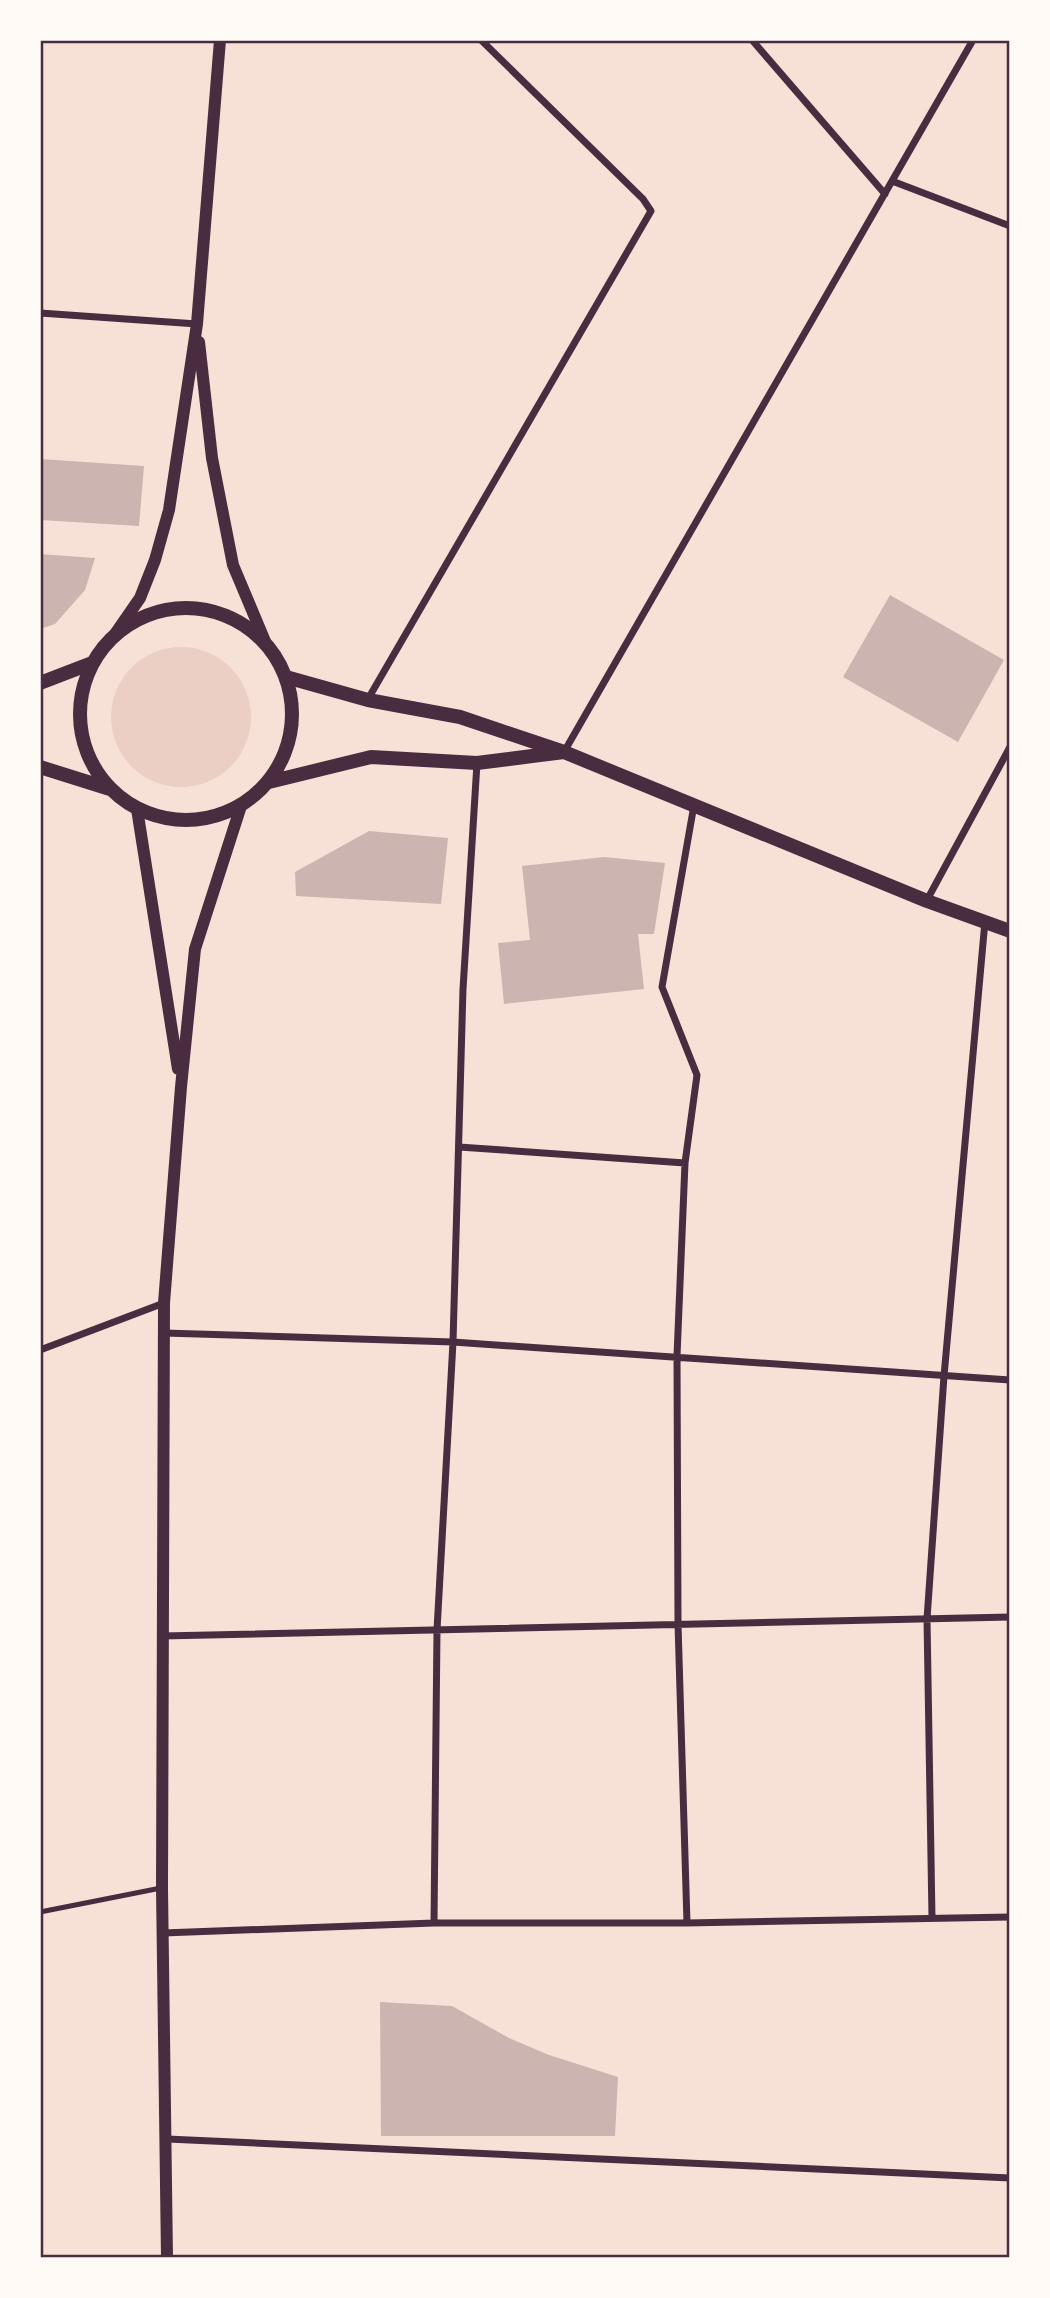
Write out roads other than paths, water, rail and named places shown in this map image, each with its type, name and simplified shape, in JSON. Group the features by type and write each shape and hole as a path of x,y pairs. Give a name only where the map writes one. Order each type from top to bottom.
{"main road":[{"path":"173,609 207,610 239,622 267,646 286,677 293,713 287,750 269,782 241,806 206,819 169,819 137,809 110,789 90,761 80,729 81,695 92,663 113,637 141,618 173,609"},
{"path":"40,683 92,663"},
{"path":"286,677 368,700 460,717 564,752 927,901 1010,931"},
{"path":"269,782 371,757 477,762 564,752"},
{"path":"40,767 110,789"}],"street":[{"path":"113,637 140,598 155,560 169,510 197,324 220,40"},
{"path":"368,700 651,211 643,199 481,40"},
{"path":"752,40 885,194"},
{"path":"564,752 973,40"},
{"path":"892,181 1010,226"},
{"path":"40,313 197,324"},
{"path":"197,324 212,458 233,565 267,646"},
{"path":"927,901 1010,747"},
{"path":"434,1923 437,1630 453,1342 463,989 477,762"},
{"path":"687,1923 678,1624 677,1356 685,1164 697,1075 662,987 695,804"},
{"path":"167,2258 162,1888 164,1303 195,948 241,806"},
{"path":"137,809 181,1087"},
{"path":"932,1918 927,1619 944,1376 985,921"},
{"path":"459,1147 685,1164"},
{"path":"40,1350 164,1303"},
{"path":"164,1333 453,1342 1010,1380"},
{"path":"162,1636 1010,1617"},
{"path":"163,1933 434,1923 687,1923 1010,1917"},
{"path":"167,2138 1010,2178"}],"lane":[{"path":"40,1912 162,1888"}]}
